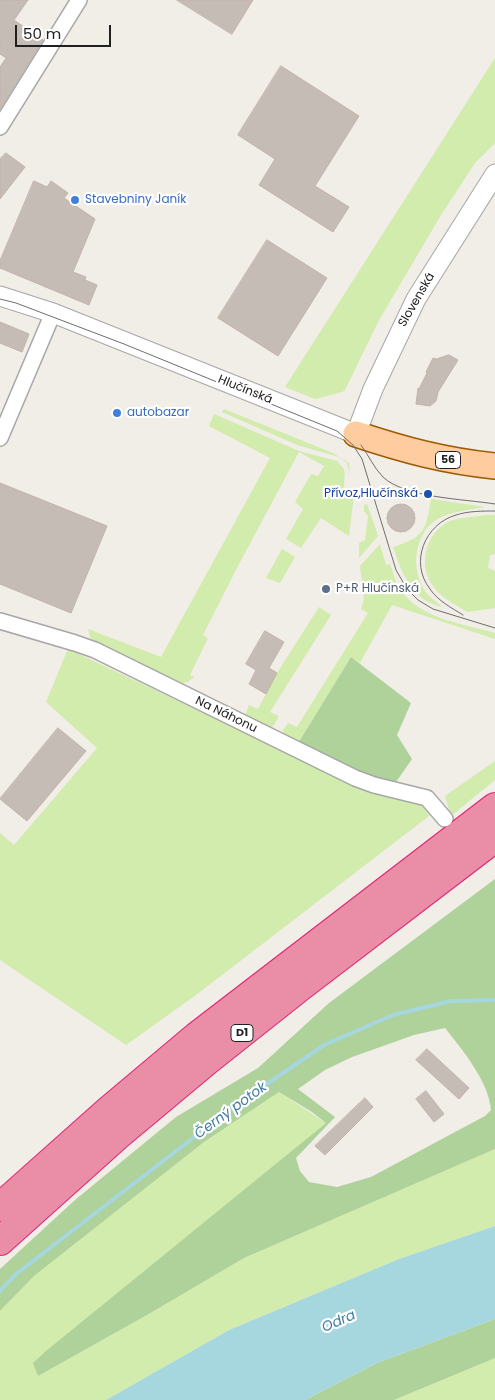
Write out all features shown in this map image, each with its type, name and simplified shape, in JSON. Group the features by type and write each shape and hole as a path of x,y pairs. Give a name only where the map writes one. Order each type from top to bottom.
{"highway":[{"name":"D1","path":"0,1207 109,1110 197,1036 495,807"},
{"name":"D1","path":"0,1241 117,1136 208,1060 495,838"}],"main road":[{"name":"Hlučínská","path":"356,434 402,450 423,455 457,462 495,466"}],"street":[{"path":"0,127 79,0"},
{"name":"Slovenská","path":"356,434 373,389 416,299 495,174"},
{"name":"Hlučínská","path":"0,296 53,313 356,434"},
{"path":"0,438 53,313"},
{"name":"Na Náhonu","path":"0,621 75,642 95,650 355,778 374,785 427,798 445,819"}],"green space":[{"path":"495,58 495,143 475,163 441,215 378,322 345,390 315,399 285,387"},
{"path":"224,409 333,453 349,463 350,475 347,463 339,457 297,445 222,412"},
{"path":"214,414 299,451 337,461 344,469 346,490 354,495 349,536 321,518 301,548 286,539 303,509 295,502 311,474 318,476 324,466 299,452 203,635 208,638 190,675 194,677 188,682 183,683 95,644 90,637 88,629 161,657 270,458 209,426"},
{"path":"431,499 485,507 456,512 439,518 424,532 420,541 416,562 420,582 427,593 442,607 432,604 416,592 400,567 393,547 412,540 422,531"},
{"path":"367,504 378,536 359,558 359,543 365,540 368,516 364,511 364,505"},
{"path":"495,515 495,554 490,555 488,568 495,571 495,608 467,612 444,597 433,586 428,578 426,569 426,551 434,534 448,522"},
{"path":"380,544 386,565 390,564 398,586 409,599 430,614 495,633 495,639 392,605 360,663 351,657 297,745 284,737 283,730 288,723 297,727 368,613 361,609 364,599 360,566"},
{"path":"282,549 295,557 280,583 266,578"},
{"path":"319,607 331,615 270,712 279,716 274,725 270,728 245,716 249,705 258,709 277,673"},
{"path":"68,649 365,789 410,800 427,808 429,816 196,995 126,1045 0,960 0,833 14,845 97,748 46,702"},
{"path":"351,657 411,703 397,735 412,759 396,782 374,779 297,745"},
{"path":"495,761 495,780 451,816 445,796"},
{"path":"495,879 495,1149 244,1258 38,1376 33,1363 46,1351 326,1123 279,1092 204,1142 34,1276 0,1311 0,1269 75,1200 176,1117 258,1068 329,1003","holes":["445,1028 474,1066 485,1088 491,1110 485,1116 371,1177 337,1187 309,1182 300,1171 296,1158 335,1117 298,1089 325,1070 352,1057 414,1035"]},
{"path":"279,1092 326,1123 46,1352 38,1376 244,1258 495,1149 495,1226 399,1259 229,1330 106,1400 0,1400 0,1311 34,1276 204,1142"},
{"path":"495,1319 495,1358 394,1400 305,1400 377,1363"},
{"path":"495,1358 495,1400 394,1400"}],"water":[{"name":"Odra","path":"495,1226 495,1319 377,1363 305,1400 106,1400 229,1330 399,1259"}],"building":[{"path":"0,0 28,0 14,20 43,40 0,109 0,67 6,58 0,54"},
{"path":"177,0 253,0 232,34"},
{"path":"281,66 359,116 315,186 349,207 333,232 259,185 275,159 238,135"},
{"path":"6,153 25,167 0,199 0,159"},
{"path":"34,181 47,187 51,181 68,193 64,198 95,219 73,272 86,277 85,280 97,285 89,305 0,268 0,261"},
{"path":"267,240 327,278 278,356 218,318"},
{"path":"0,322 29,334 22,352 0,343"},
{"path":"449,355 458,360 438,392 436,401 430,406 416,404 418,388 433,358 436,359"},
{"path":"0,483 107,526 71,613 0,584"},
{"path":"401,504 411,508 415,518 411,528 401,532 391,528 387,518 391,508"},
{"path":"265,631 284,642 269,668 277,673 266,694 249,684 256,670 246,664"},
{"path":"58,728 86,751 27,821 0,799"},
{"path":"427,1049 469,1088 459,1099 416,1060"},
{"path":"426,1091 444,1114 434,1122 416,1099"},
{"path":"365,1098 373,1107 325,1155 315,1146"}],"waterway":[{"name":"Černý potok","path":"0,1291 16,1274 232,1108 324,1045 393,1015 451,1001 495,1000"}],"tram line":[{"path":"0,299 16,303 124,344 337,431 353,445 362,459 396,570 407,589 418,600 433,609 495,628"},
{"path":"361,445 383,477 393,484 420,493 495,504"},
{"path":"463,615 445,604 430,589 421,567 424,545 429,535 445,520 465,513 495,511"}],"place":[{"name":"Stavebniny Janík","path":"75,200"},
{"name":"autobazar","path":"117,413"},
{"name":"Přívoz,Hlučínská","path":"428,494"},
{"name":"P+R Hlučínská","path":"326,589"}]}
